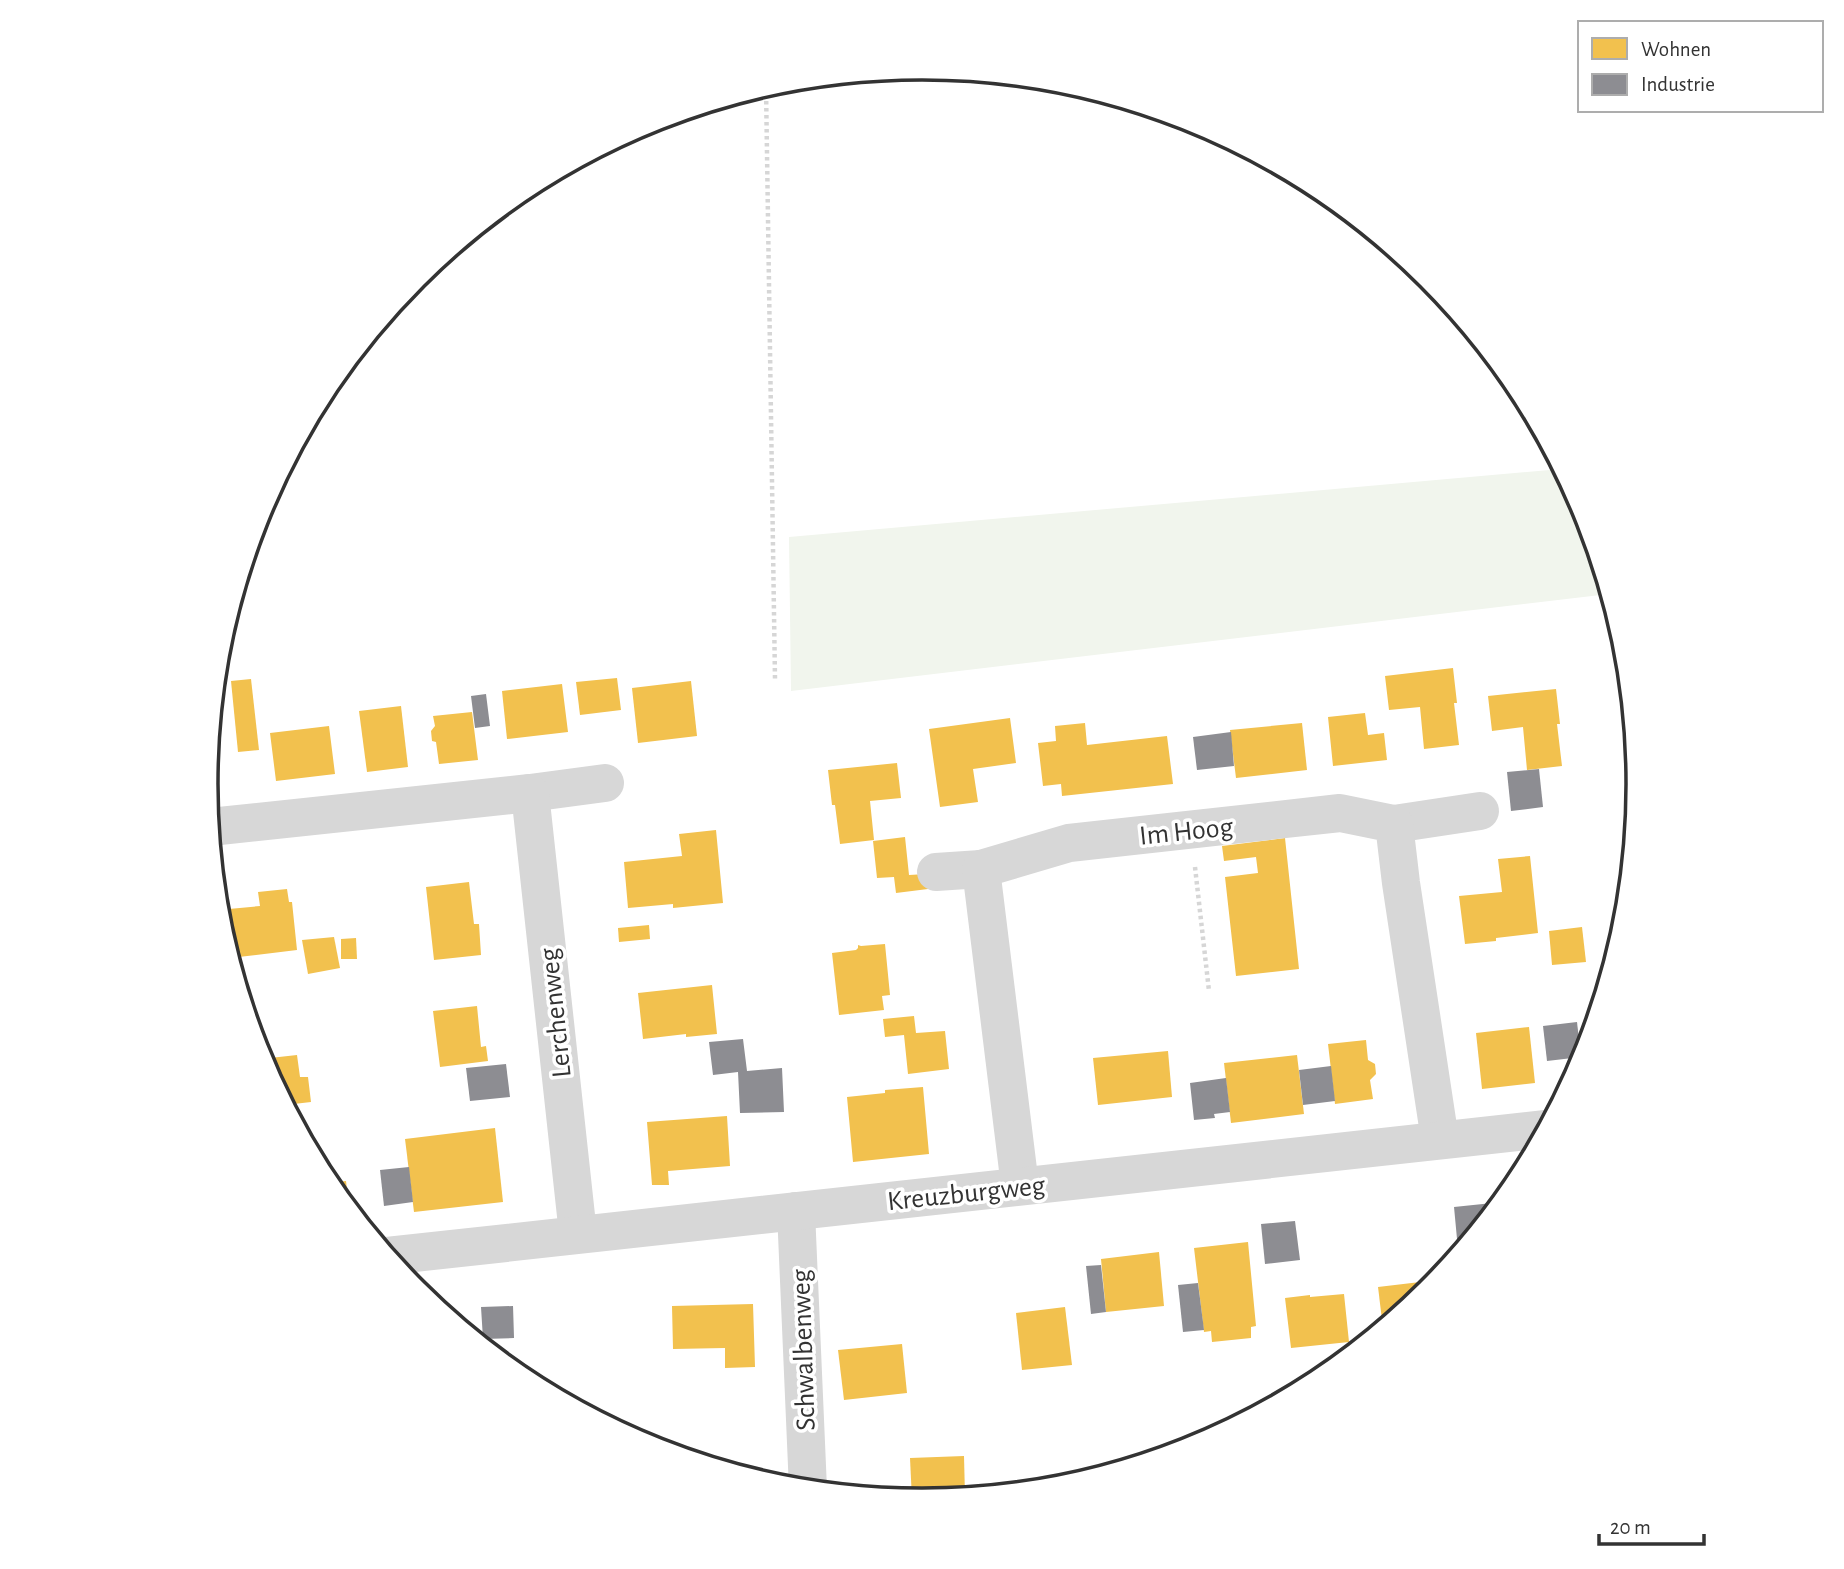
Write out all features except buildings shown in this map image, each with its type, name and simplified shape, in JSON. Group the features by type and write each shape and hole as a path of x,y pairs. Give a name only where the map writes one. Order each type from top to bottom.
{"street":[{"path":"220,826 605,783"},
{"name":"Lerchenweg","path":"530,793 578,1234"},
{"name":"Im Hoog","path":"936,872 981,869 1069,843 1340,813 1394,824 1480,811"},
{"path":"1394,824 1440,1140"},
{"path":"981,869 1020,1186"},
{"name":"Kreuzburgweg","path":"398,1255 1536,1130"},
{"name":"Schwalbenweg","path":"796,1210 808,1479"}],"path":[{"path":"766,98 775,679"},
{"path":"1191,830 1209,991"}],"shaded area":[{"path":"1551,470 1589,558 1600,595 791,691 789,537"}]}
